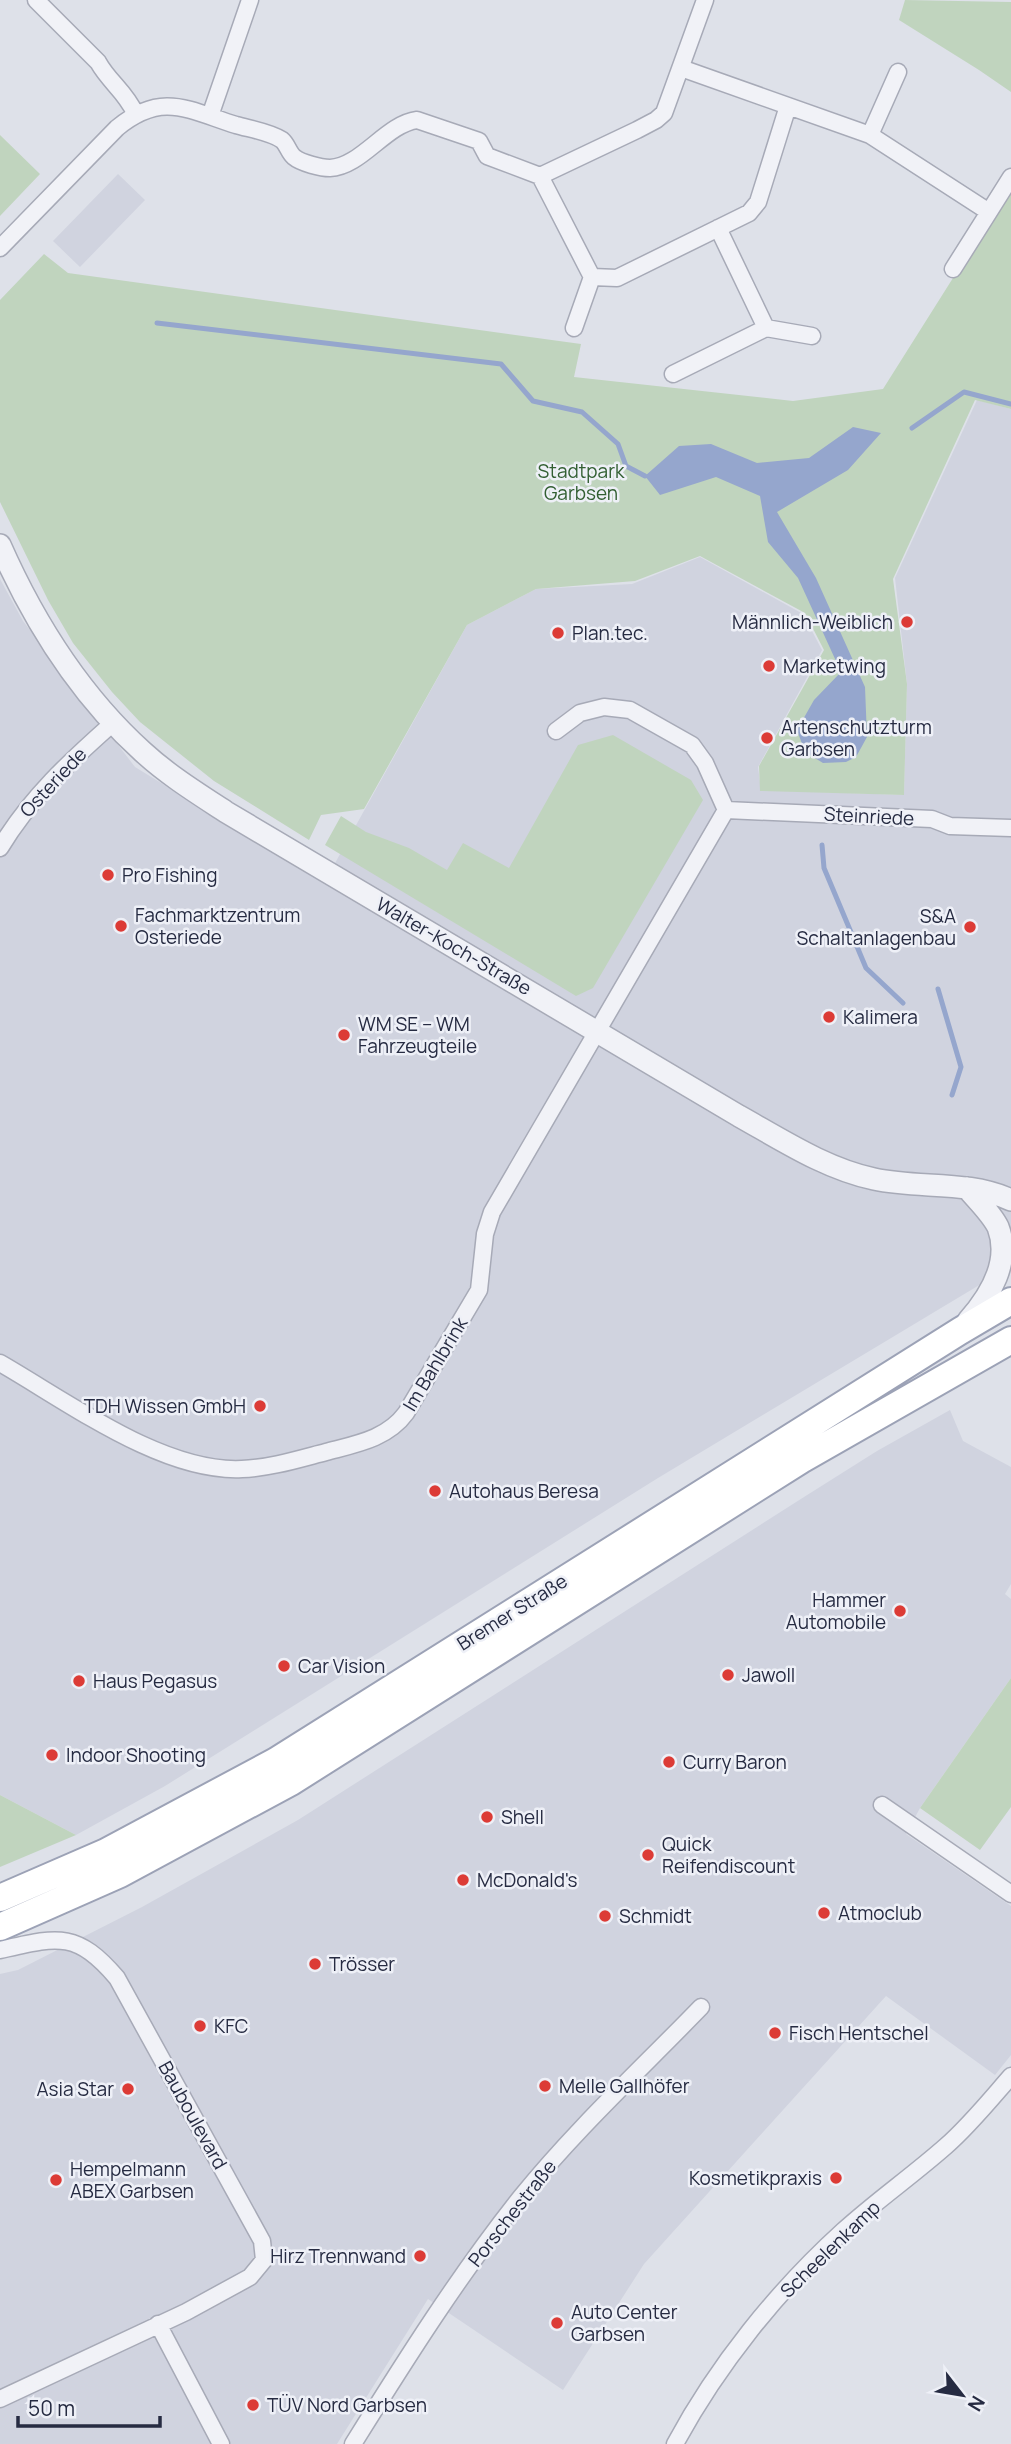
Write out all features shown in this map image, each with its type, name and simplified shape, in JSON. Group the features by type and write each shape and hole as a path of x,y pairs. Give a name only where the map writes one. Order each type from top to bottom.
{"main road":[{"name":"Bremer Straße","path":"0,1898 106,1852 276,1761 1011,1301"},
{"name":"Bremer Straße","path":"0,1927 120,1874 291,1782 801,1460 1011,1340"}],"street":[{"path":"36,0 127,95 135,113"},
{"path":"211,116 250,0"},
{"path":"540,176 656,120 668,106 705,0"},
{"path":"681,68 870,135 989,212"},
{"path":"870,135 898,72"},
{"path":"592,277 617,278 749,213 758,202 789,106"},
{"path":"0,248 117,128 135,113 159,107 181,107 282,140 295,158 330,168 338,167 356,157 407,121 417,120 479,141 487,156 540,176 592,277 573,328"},
{"path":"953,269 1011,177"},
{"path":"718,228 766,328"},
{"path":"673,374 766,328 812,335"},
{"name":"Walter-Koch-Straße","path":"0,545 30,608 49,639 113,723 179,781 226,812 739,1115 824,1162 874,1179 967,1188 1011,1200"},
{"path":"556,731 580,713 604,707 630,710 692,745 705,763 726,810 598,1030"},
{"name":"Osteriede","path":"0,848 26,808 44,788 113,723"},
{"name":"Steinriede","path":"726,810 933,819 950,826 1011,828"},
{"name":"Im Bahlbrink","path":"0,1363 111,1428 162,1453 204,1467 254,1468 341,1448 383,1435 406,1413 479,1290 485,1234 492,1212 598,1030"},
{"path":"960,1331 987,1299 1003,1265 1004,1255 998,1226 967,1188"},
{"path":"882,1805 1011,1894"},
{"name":"Bauboulevard","path":"0,1950 47,1940 73,1942 90,1950 104,1963 124,1988 262,2241 264,2260 250,2277 0,2399"},
{"name":"Porschestraße","path":"354,2444 445,2300 522,2197 578,2133 701,2007"},
{"name":"Scheelenkamp","path":"675,2444 704,2393 754,2326 782,2294 839,2234 947,2145 1011,2076"},
{"path":"158,2324 221,2444"}],"shaded area":[{"path":"118,174 145,200 80,267 53,241"},
{"path":"977,400 1011,409 1011,1266 658,1478 165,1786 76,1835 0,1795 0,579 23,621 135,767 324,883 467,625 536,589 632,584 700,557 803,614 822,650 758,767 761,790 904,795 907,684 895,578"},
{"path":"950,1410 963,1441 1011,1467 1011,1584 1005,1594 1011,1599 1011,1678 920,1808 906,1834 1011,1906 1011,2055 995,2075 886,1996 644,2264 563,2390 428,2299 337,2444 0,2444 0,1974 18,1970 142,1907 298,1820 877,1451"}],"green space":[{"path":"905,0 1011,2 1011,92 899,20"},
{"path":"0,135 40,174 0,216"},
{"name":"Stadtpark Garbsen","path":"1011,186 1011,409 975,400 893,579 907,684 904,795 760,791 759,766 824,650 805,613 700,556 635,581 536,589 467,625 364,809 321,815 309,840 214,781 140,722 112,692 73,643 48,600 0,502 0,300 44,254 68,273 581,344 574,377 793,401 883,389"},
{"path":"613,735 691,780 703,800 593,988 576,996 325,845 341,816 366,832 409,848 447,870 463,843 509,868 578,745"},
{"path":"1011,1678 1011,1807 980,1850 920,1808"},
{"path":"0,1795 76,1835 0,1867"}],"water":[{"path":"853,427 881,433 848,470 777,512 816,578 865,687 867,737 856,757 846,762 823,763 805,752 797,730 814,700 841,672 798,578 768,542 760,496 716,477 660,495 645,476 679,446 711,444 757,463 809,458"}],"waterway":[{"path":"157,323 501,364 533,401 582,412 618,444 626,466 645,476"},
{"path":"912,428 964,392 1011,404"},
{"path":"822,845 824,868 866,968 903,1003"},
{"path":"938,989 961,1067 952,1095"}],"place":[{"name":"Männlich-Weiblich","path":"907,622"},
{"name":"Plan.tec.","path":"558,633"},
{"name":"Marketwing","path":"769,666"},
{"name":"Artenschutzturm Garbsen","path":"767,738"},
{"name":"Pro Fishing","path":"108,875"},
{"name":"Fachmarktzentrum Osteriede","path":"121,926"},
{"name":"S&A Schaltanlagenbau","path":"970,927"},
{"name":"Kalimera","path":"829,1017"},
{"name":"WM SE – WM Fahrzeugteile","path":"344,1035"},
{"name":"TDH Wissen GmbH","path":"260,1406"},
{"name":"Autohaus Beresa","path":"435,1491"},
{"name":"Hammer Automobile","path":"900,1611"},
{"name":"Car Vision","path":"284,1666"},
{"name":"Jawoll","path":"728,1675"},
{"name":"Haus Pegasus","path":"79,1681"},
{"name":"Indoor Shooting","path":"52,1755"},
{"name":"Curry Baron","path":"669,1762"},
{"name":"Shell","path":"487,1817"},
{"name":"Quick Reifendiscount","path":"648,1855"},
{"name":"McDonald's","path":"463,1880"},
{"name":"Atmoclub","path":"824,1913"},
{"name":"Schmidt","path":"605,1916"},
{"name":"Trösser","path":"315,1964"},
{"name":"KFC","path":"200,2026"},
{"name":"Fisch Hentschel","path":"775,2033"},
{"name":"Melle Gallhöfer","path":"545,2086"},
{"name":"Asia Star","path":"128,2089"},
{"name":"Kosmetikpraxis","path":"836,2178"},
{"name":"Hempelmann ABEX Garbsen","path":"56,2180"},
{"name":"Hirz Trennwand","path":"420,2256"},
{"name":"Auto Center Garbsen","path":"557,2323"},
{"name":"TÜV Nord Garbsen","path":"253,2405"}]}
